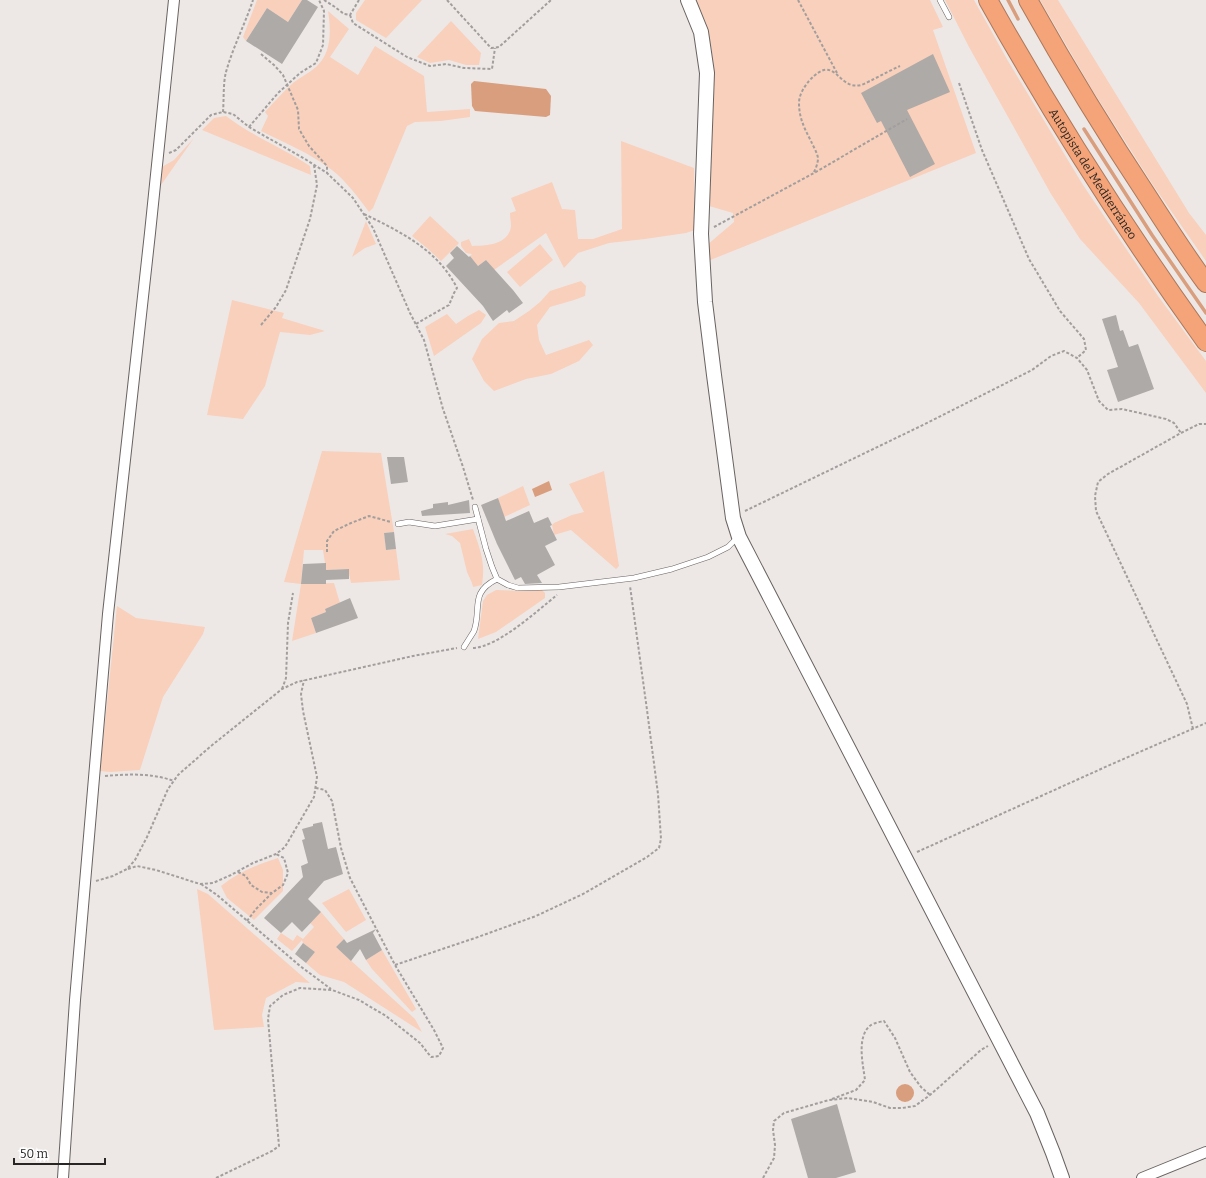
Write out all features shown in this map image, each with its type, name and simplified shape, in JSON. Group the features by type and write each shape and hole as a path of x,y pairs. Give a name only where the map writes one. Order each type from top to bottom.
{"highway":[{"name":"Autopista del Mediterráneo","path":"988,0 1035,82 1092,175 1137,244 1206,342"},
{"path":"1028,0 1098,120 1206,283"}],"main road":[{"path":"688,0 701,32 707,73 701,234 705,302 733,518 739,536 1037,1113 1062,1178"}],"street":[{"path":"63,1178 75,1000 109,606 174,0"},
{"path":"1142,1178 1206,1152"}],"lane":[{"path":"940,0 949,17"},
{"path":"475,507 486,549 497,579 518,588 558,586 629,578 672,569 708,557 728,547 739,536"},
{"path":"398,524 409,522 435,526 478,519"},
{"path":"464,647 474,631 477,616 477,600 482,590 497,579"}],"path":[{"path":"223,112 225,74 253,0"},
{"path":"249,127 278,93 300,73 316,63 323,45 324,11 319,0"},
{"path":"324,0 344,14 350,15"},
{"path":"350,15 359,0"},
{"path":"447,0 491,48 499,47 551,0"},
{"path":"798,0 837,75"},
{"path":"350,15 353,23 407,57 430,66 446,64 464,68 492,68 495,48"},
{"path":"261,54 283,75 298,110 299,129 309,146 327,166 327,173"},
{"path":"814,173 818,158 816,151 802,125 799,112 799,100 804,87 814,75 824,70 832,70 848,84 862,85 900,66"},
{"path":"959,83 982,150 1029,259 1060,311 1084,339 1086,350 1077,358"},
{"path":"158,153 166,154 176,150 211,115 223,112 233,114 249,127 327,173 353,198 374,228 424,340 443,410 475,507"},
{"path":"701,234 814,173 907,118"},
{"path":"261,325 276,307 286,290 310,219 317,185 314,165"},
{"path":"364,214 402,232 416,241 436,259 452,277 457,288 449,305 416,324"},
{"path":"733,518 756,505 1019,377 1032,370 1051,356 1064,351 1077,358 1087,370 1099,401 1108,410 1122,409 1166,419 1174,423 1181,433"},
{"path":"1193,729 1187,704 1096,511 1095,496 1098,482 1108,474 1181,433 1199,424 1206,424"},
{"path":"327,552 327,541 334,532 351,523 369,516 398,524"},
{"path":"395,965 536,916 583,894 647,857 659,848 661,839 658,794 648,710 629,578"},
{"path":"127,869 135,860 168,789 178,775 211,746 282,689 304,680 413,656 464,647 476,648 500,638 558,594 577,584"},
{"path":"282,689 286,678 288,623 293,593"},
{"path":"200,884 213,883 276,854 285,847 314,797 317,777 303,711 301,694 304,680"},
{"path":"905,858 1206,723"},
{"path":"94,776 127,774 150,775 164,777 174,781"},
{"path":"85,886 137,866 156,870 200,884 217,895 300,966 332,990 359,1000 386,1016 420,1043 431,1057 439,1056 443,1048 434,1030 395,965 350,878 341,848 332,801 325,790 316,788"},
{"path":"247,921 256,909 272,893 284,885 288,873 284,858 276,854"},
{"path":"237,872 246,876 251,885 262,892 272,893"},
{"path":"216,1178 272,1151 279,1146 268,1019 270,1006 283,995 300,988 332,990"},
{"path":"763,1178 774,1158 774,1121 784,1113 829,1100 856,1090 866,1080 862,1058 863,1036 872,1025 884,1021 895,1038 910,1072 930,1095"},
{"path":"829,1100 848,1098 873,1102 890,1108 915,1106 930,1095 981,1050 999,1040"}],"shaded area":[{"path":"257,0 302,0 288,22 267,8 246,41 243,37"},
{"path":"365,0 422,0 386,38 356,20 356,13"},
{"path":"695,0 930,0 943,27 933,30 976,153 708,261 707,245 734,222 733,213 709,206 714,70 708,34"},
{"path":"945,0 974,0 1008,61 1083,185 1158,296 1206,361 1206,393 1139,303 1080,239 1051,194 969,47"},
{"path":"1040,0 1058,0 1189,213 1206,235 1206,261 1153,185 1093,91"},
{"path":"328,11 349,29 330,57 358,75 375,46 424,76 427,112 470,109 470,117 441,121 415,122 407,126 373,208 369,212 347,184 324,164 306,153 261,131 268,116 265,112 293,83 316,67 325,55 328,48 330,33"},
{"path":"451,21 481,53 479,65 466,65 449,60 430,63 417,57"},
{"path":"474,81 546,89 551,96 550,115 546,117 475,111 472,106 471,84"},
{"path":"226,116 246,130 310,166 311,175 202,130 214,118"},
{"path":"194,138 161,185 162,167 174,160"},
{"path":"621,141 694,168 695,230 686,233 609,243 578,253 564,268 546,233 494,270 486,260 478,266 470,256 472,254 466,253 461,246 461,242 469,239 472,246 490,245 501,241 506,237 511,226 510,213 516,211 511,198 552,182 562,209 575,210 578,239 593,239 622,229"},
{"path":"430,216 459,243 441,261 412,236"},
{"path":"366,221 376,244 365,248 352,257"},
{"path":"540,244 553,260 520,287 507,272"},
{"path":"581,281 586,286 585,296 550,307 537,325 539,340 546,355 589,340 593,345 579,361 551,374 526,379 494,391 484,381 472,359 482,339 499,323 514,321 529,311 550,291"},
{"path":"232,300 284,313 282,318 325,331 310,335 280,332 265,386 243,419 207,415"},
{"path":"479,310 486,315 481,323 434,356 425,327 447,314 456,324"},
{"path":"322,451 381,453 394,532 384,533 386,550 396,549 400,580 351,583 348,569 326,570 323,550 304,550 301,584 284,582"},
{"path":"604,471 619,566 616,569 571,530 554,535 552,525 572,515 584,512 569,484"},
{"path":"549,481 552,490 535,497 532,489"},
{"path":"523,486 530,505 504,517 498,498"},
{"path":"473,529 483,563 483,577 482,585 473,587 467,572 460,543 452,536 445,534"},
{"path":"334,583 340,603 325,609 326,612 311,618 316,633 292,641 301,584"},
{"path":"496,590 542,590 545,593 545,598 496,632 478,639 483,601 487,595"},
{"path":"117,606 136,618 205,627 203,634 163,697 140,770 110,772 100,771"},
{"path":"278,858 283,870 283,891 254,920 227,898 221,886 248,869"},
{"path":"197,889 208,894 310,983 296,982 266,998 262,1015 264,1027 214,1030"},
{"path":"349,889 366,920 346,932 322,903"},
{"path":"321,912 344,939 336,947 415,1019 422,1032 344,982 320,975 306,963 315,952 303,943 302,940 292,951 277,939 281,933 293,941 297,935 303,939 314,927 310,923"},
{"path":"382,950 416,1009 412,1012 372,969 366,960"},
{"path":"901,1084 909,1084 914,1089 912,1100 909,1102 901,1102 896,1097 896,1089"}],"building":[{"path":"302,0 307,0 318,7 282,64 246,41 267,8 288,22"},
{"path":"933,54 950,92 907,110 935,164 910,177 881,121 877,123 861,93"},
{"path":"457,246 469,257 470,256 478,266 486,260 523,303 509,313 507,310 493,321 483,306 446,266 454,258 450,253"},
{"path":"1116,315 1120,331 1123,330 1129,347 1138,344 1154,389 1118,402 1107,370 1118,367 1102,319"},
{"path":"387,457 404,457 408,482 391,484"},
{"path":"498,498 506,521 529,511 534,523 548,517 552,525 550,526 557,540 545,546 555,565 537,575 542,583 525,584 521,577 515,580 497,544 481,505"},
{"path":"469,500 470,513 422,516 421,511 433,508 433,504 448,502 448,505"},
{"path":"394,532 396,549 386,550 384,533"},
{"path":"326,563 326,570 349,569 349,579 326,580 326,584 301,584 303,564"},
{"path":"350,598 358,618 316,633 311,618 326,612 325,609"},
{"path":"322,822 328,849 336,847 343,874 324,881 308,899 321,912 302,932 292,922 281,933 264,918 303,877 301,866 308,863 302,840 305,839 302,829"},
{"path":"376,929 373,933 382,950 366,960 360,949 351,961 336,947 344,939 347,943"},
{"path":"303,943 315,952 306,963 295,954"},
{"path":"837,1104 856,1172 836,1178 808,1178 791,1119"}],"waterway":[{"path":"1008,0 1018,19"},
{"path":"1084,129 1152,235 1206,313"}]}
